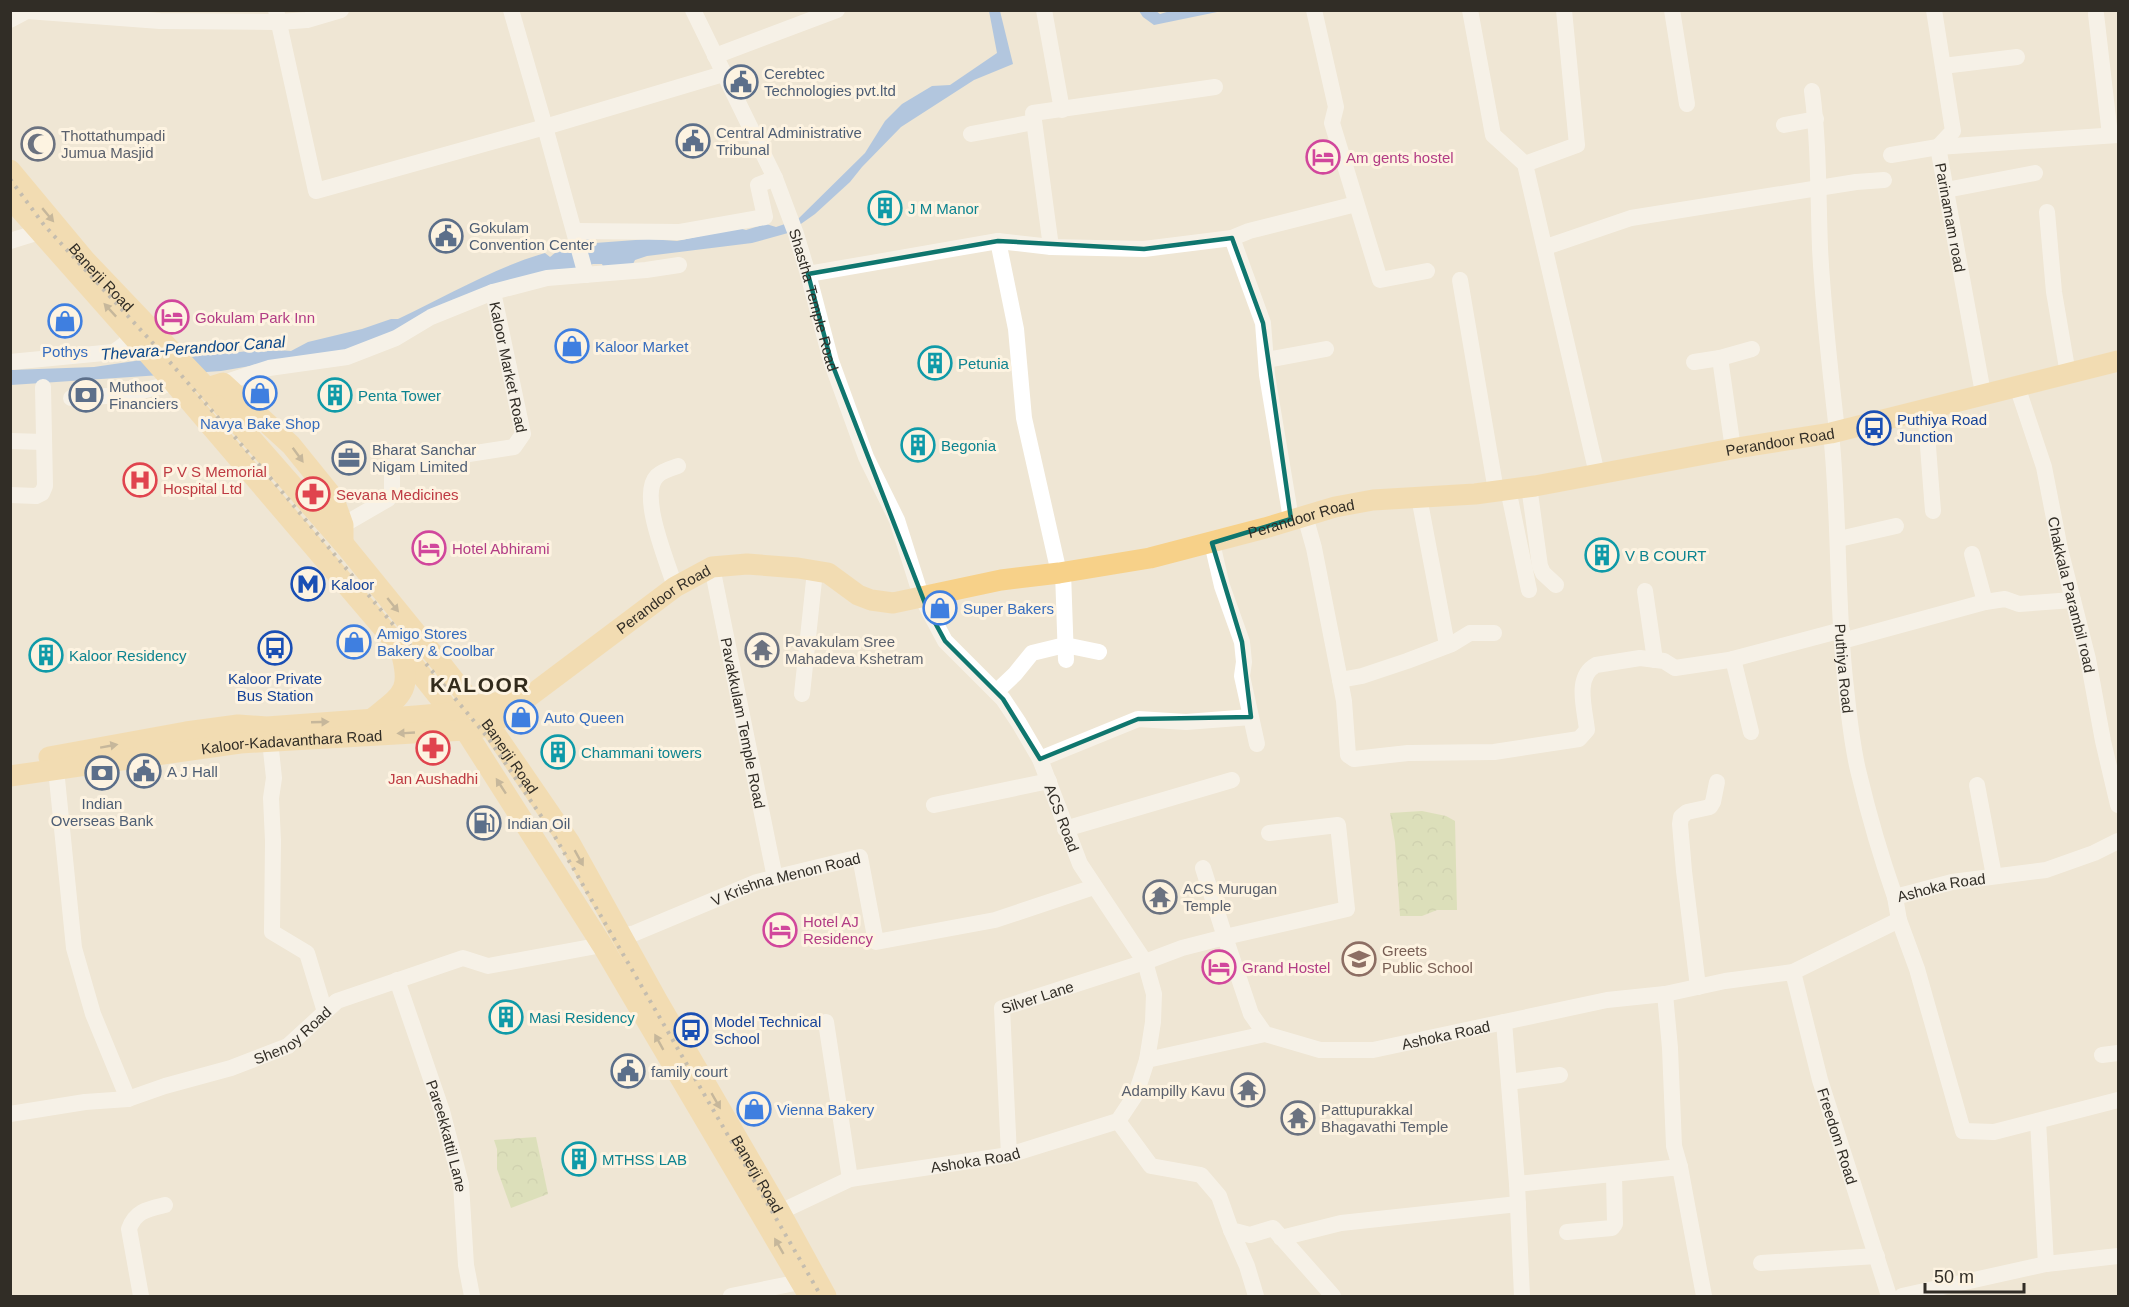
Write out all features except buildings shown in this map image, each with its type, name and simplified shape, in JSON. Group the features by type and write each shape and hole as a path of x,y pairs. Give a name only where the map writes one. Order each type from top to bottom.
{"main road":[{"name":"Banerji Road","path":"10,170 158,350 174,383 400,648 465,730 516,808 616,947 780,1212 808,1285"},
{"name":"Banerji Road","path":"10,198 131,333 215,386 265,457 343,534 490,726 570,843 616,947 808,1285 826,1296"},
{"name":"Perandoor Road","path":"490,726 675,586 712,567 747,564 828,573 858,595 871,600 893,603 1001,580 1061,573 1150,558 1212,543 1335,507 1373,500 1502,490 1834,432 2118,361"},
{"path":"215,386 291,445 333,497 343,534"},
{"path":"249,472 265,457"},
{"path":"374,718 400,697 407,674 400,648"},
{"name":"Perandoor Road","path":"473,706 526,699"},
{"name":"Kaloor-Kadavanthara Road","path":"180,743 240,743 269,734 374,718 450,713 473,706"},
{"name":"Kaloor-Kadavanthara Road","path":"10,776 56,770 180,743 238,725 269,734 465,730 490,726"},
{"path":"10,764 180,743"},
{"path":"516,808 534,790"}],"street":[{"path":"10,20 27,10 160,21 278,16 307,20 341,10"},
{"path":"511,10 585,272"},
{"name":"Shastha Temple Road","path":"693,10 775,178 796,234 831,361 866,457 897,520 921,596"},
{"path":"715,56 837,10"},
{"path":"1044,10 1062,110"},
{"path":"1314,10 1336,107 1332,123 1380,280 1427,271"},
{"path":"1470,10 1493,135 1525,164 1597,474"},
{"path":"1525,164 1577,145 1564,10"},
{"path":"1672,10 1687,104"},
{"name":"Parinamam road","path":"1934,10 1953,131 1938,147 1983,393"},
{"path":"1891,155 1938,147 2114,135 2096,14"},
{"path":"278,16 316,191 723,74"},
{"path":"1943,66 2017,57"},
{"path":"1051,247 1033,113 1215,87"},
{"name":"Puthiya Road","path":"1812,91 1816,119 1820,249 1834,432 1846,688 1858,773 1872,816 1880,855 1895,897"},
{"path":"1784,124 1816,119"},
{"path":"971,134 1034,122"},
{"path":"1946,190 2035,173"},
{"path":"576,234 680,232 765,217 758,185 775,178"},
{"path":"1545,247 1631,218 1856,182 1884,180"},
{"path":"808,274 998,241 1051,247 1144,249 1232,238 1249,231 1356,204"},
{"path":"2047,212 2054,292 2068,374"},
{"path":"10,241 39,232"},
{"path":"1232,238 1263,322 1267,375 1298,517 1314,548 1344,701 1348,755 1354,759 1407,753 1494,752 1579,739 1587,730 1582,682 1589,668 1596,665 1640,658 1664,661 1675,668 1733,659 1842,636 1985,602 2005,599 2019,604 2073,600"},
{"path":"998,241 1016,330 1024,418 1061,573 1066,653"},
{"name":"Kaloor Market Road","path":"215,386 269,368 347,357 396,338 431,317 493,292 548,278 585,272 646,270 679,265"},
{"path":"1460,280 1502,490 1529,590"},
{"name":"Kaloor Market Road","path":"343,534 388,499 392,493 392,466 514,447 523,434 493,292"},
{"path":"10,363 114,352 125,344 131,333"},
{"path":"1694,362 1720,358 1752,348"},
{"path":"1266,360 1326,349"},
{"path":"1720,358 1733,449"},
{"path":"71,398 125,395 174,383"},
{"name":"Chakkala Parambil road","path":"2017,386 2044,466 2060,549 2088,659 2103,741 2118,805"},
{"path":"10,495 36,496 42,493 45,486 43,387"},
{"path":"1925,408 1933,511"},
{"path":"10,441 44,442"},
{"path":"675,586 651,507 651,487 658,475 678,466"},
{"path":"1529,486 1540,566 1543,573 1556,585"},
{"path":"1419,497 1447,645"},
{"path":"1839,540 1896,526"},
{"path":"1212,543 1222,586 1242,642 1244,662 1242,676 1257,744"},
{"path":"1972,554 1985,602"},
{"name":"Pavakkulam Temple Road","path":"712,567 775,878"},
{"path":"802,694 815,571"},
{"path":"1645,591 1655,660"},
{"name":"ACS Road","path":"921,596 945,641 996,692 1019,723 1040,759 1080,864 1145,962 1154,994 1153,1022 1147,1060"},
{"path":"1340,680 1362,676 1392,666 1447,645 1470,633 1494,633"},
{"path":"996,692 1032,653 1099,652"},
{"path":"1733,659 1751,732"},
{"path":"1040,759 1138,719 1186,722 1251,717"},
{"path":"269,734 274,778 272,932 307,953 325,1012"},
{"path":"56,770 74,948 93,1014 128,1099"},
{"path":"1065,829 1232,780"},
{"path":"934,805 1049,782"},
{"path":"1698,987 1680,824 1681,817 1687,812 1710,807 1717,782"},
{"path":"1977,785 1994,876"},
{"path":"1145,962 1182,948 1347,909 1338,825 1269,833"},
{"name":"Ashoka Road","path":"1147,1060 1265,1034 1320,1050 1372,1050 1607,1000 1665,994 1725,981 1793,972 1899,920 1895,897 1952,882 2046,870 2094,853 2118,841"},
{"name":"V Krishna Menon Road","path":"616,947 635,933 757,882 860,858 876,942 995,920 1094,886"},
{"path":"1203,868 1251,1014 1265,1034"},
{"path":"1899,920 1917,969 1963,1131 1994,1132 2118,1100"},
{"name":"Shenoy Road","path":"10,1114 85,1102 128,1099 231,1068 288,1046 337,1001 463,958 488,966 616,947"},
{"name":"Silver Lane","path":"1009,1155 1002,1008 1145,962"},
{"name":"Freedom Road","path":"1793,972 1820,1080 1889,1296"},
{"name":"Pareekkattil Lane","path":"397,980 442,1111 461,1184 466,1265 472,1296"},
{"path":"1665,994 1674,1146 1704,1296"},
{"path":"826,1022 850,1179"},
{"path":"1504,1022 1517,1184 1522,1296"},
{"path":"1147,1060 1136,1095 1118,1121 1151,1166 1201,1175 1219,1196 1256,1296"},
{"path":"1509,1082 1560,1075"},
{"name":"Ashoka Road","path":"780,1212 850,1179 1009,1155 1118,1121"},
{"path":"2038,1121 2046,1264"},
{"path":"1517,1184 1680,1167"},
{"path":"1567,1232 1612,1228 1615,1224 1614,1174"},
{"path":"1281,1238 1341,1223 1518,1204"},
{"path":"141,1296 129,1229 132,1220 141,1211 165,1205"},
{"path":"1231,1230 1250,1235 1273,1228 1333,1296"},
{"path":"1761,1263 1877,1256"},
{"path":"1902,1296 2046,1264 2118,1256"},
{"path":"731,1296 808,1285"}],"highlighted area":[{"path":"1232,238 1263,323 1291,519 1212,543 1242,642 1251,717 1138,719 1040,759 1003,699 945,641 926,606 831,361 808,274 998,241 1144,249"}],"green space":[{"path":"1422,811 1446,816 1455,821 1457,910 1437,910 1422,916 1400,916 1395,842 1390,813"},
{"path":"536,1137 548,1194 511,1208 497,1169 497,1149 494,1140"}],"water":[{"name":"Thevara-Perandoor Canal","path":"989,11 1000,11 1013,64 974,80 901,127 850,182 815,214 788,233 752,243 647,256 635,260 632,266 604,269 602,264 593,264 356,348 221,371 11,385 11,370 94,367 196,352 223,354 264,349 291,351 308,342 398,319 507,266 545,253 550,257 579,236 588,236 595,243 649,239 677,241 738,228 746,230 766,224 776,227 797,220 865,153 885,121 902,104 932,86 950,85 997,53"},
{"path":"1139,11 1156,11 1160,14 1170,11 1222,11 1154,25"}],"railway":[{"path":"10,179 44,225 162,353 273,481 489,739 554,835 821,1296"}],"place":[{"name":"Cerebtec Technologies pvt.ltd","path":"741,82"},
{"name":"Central Administrative Tribunal","path":"693,141"},
{"name":"Thottathumpadi Jumua Masjid","path":"38,144"},
{"name":"Am gents hostel","path":"1323,157"},
{"name":"J M Manor","path":"885,208"},
{"name":"Gokulam Convention Center","path":"446,236"},
{"name":"Gokulam Park Inn","path":"172,317"},
{"name":"Pothys","path":"65,321"},
{"name":"Kaloor Market","path":"572,346"},
{"name":"Petunia","path":"935,363"},
{"name":"Navya Bake Shop","path":"260,393"},
{"name":"Muthoot Financiers","path":"86,395"},
{"name":"Penta Tower","path":"335,395"},
{"name":"Puthiya Road Junction","path":"1874,428"},
{"name":"Begonia","path":"918,445"},
{"name":"Bharat Sanchar Nigam Limited","path":"349,458"},
{"name":"P V S Memorial Hospital Ltd","path":"140,480"},
{"name":"Sevana Medicines","path":"313,494"},
{"name":"Hotel Abhirami","path":"429,548"},
{"name":"V B COURT","path":"1602,555"},
{"name":"Kaloor","path":"308,584"},
{"name":"Super Bakers","path":"940,608"},
{"name":"Amigo Stores Bakery & Coolbar","path":"354,642"},
{"name":"Kaloor Private Bus Station","path":"275,648"},
{"name":"Pavakulam Sree Mahadeva Kshetram","path":"762,650"},
{"name":"Kaloor Residency","path":"46,655"},
{"name":"Auto Queen","path":"521,717"},
{"name":"Jan Aushadhi","path":"433,748"},
{"name":"Chammani towers","path":"558,752"},
{"name":"A J Hall","path":"144,771"},
{"name":"Indian Overseas Bank","path":"102,773"},
{"name":"Indian Oil","path":"484,823"},
{"name":"ACS Murugan Temple","path":"1160,897"},
{"name":"Hotel AJ Residency","path":"780,930"},
{"name":"Greets Public School","path":"1359,959"},
{"name":"Grand Hostel","path":"1219,967"},
{"name":"Masi Residency","path":"506,1017"},
{"name":"Model Technical School","path":"691,1030"},
{"name":"family court","path":"628,1071"},
{"name":"Adampilly Kavu","path":"1248,1090"},
{"name":"Vienna Bakery","path":"754,1109"},
{"name":"Pattupurakkal Bhagavathi Temple","path":"1298,1118"},
{"name":"MTHSS LAB","path":"579,1159"}],"district":[{"name":"KALOOR","path":"480,684"}]}
